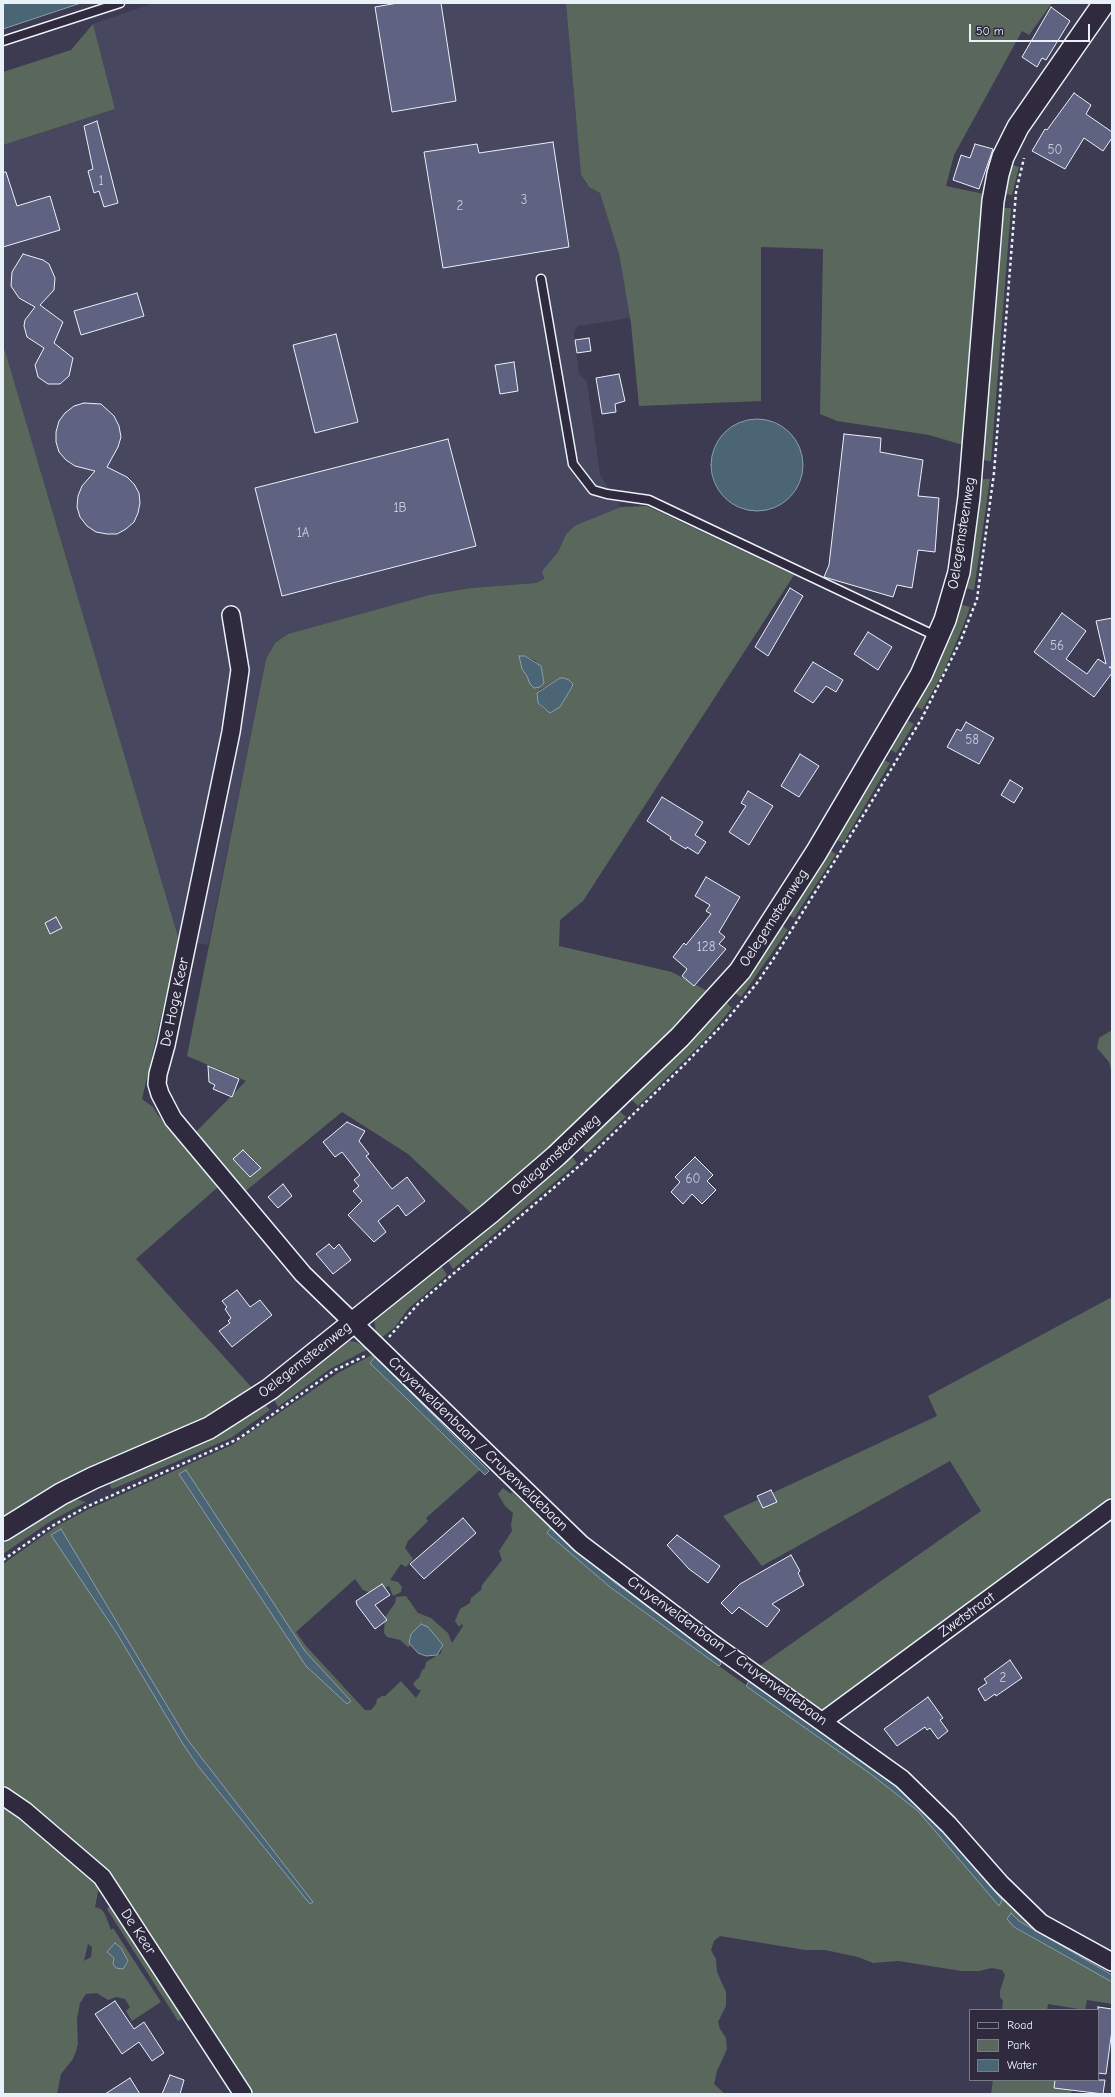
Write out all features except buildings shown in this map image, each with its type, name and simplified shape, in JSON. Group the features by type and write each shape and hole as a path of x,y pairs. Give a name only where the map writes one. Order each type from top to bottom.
{"street":[{"name":"Oelegemsteenweg","path":"3,1530 61,1494 93,1478 209,1428 270,1389 490,1213 561,1151 680,1037 724,991 758,946 816,853 921,675 945,620 959,572 969,497 993,201 998,174 1003,157 1018,127 1104,3"},
{"name":"De Hoge Keer","path":"231,615 240,670 231,732 158,1084 166,1106 183,1131 303,1274 353,1323"},
{"name":"Cruyenveldenbaan / Cruyenveldebaan","path":"353,1323 582,1544 713,1644 823,1721 902,1779 950,1825 1001,1884 1042,1922 1112,1962"},
{"name":"Zwetstraat","path":"823,1721 1112,1508"},
{"name":"De Keer","path":"3,1796 25,1811 102,1877 243,2094"}],"lane":[{"path":"3,41 120,3"},
{"path":"541,279 573,464 593,490 607,494 649,500 938,637"}],"path":[{"path":"3,1560 52,1526 86,1507 238,1439 336,1370 378,1348 398,1328 406,1316 418,1304 585,1161 685,1064 725,1022 757,983 865,813 922,718 961,640 977,599 994,473 1016,192 1027,151"}],"shaded area":[{"path":"154,3 566,3 581,175 585,183 600,193 604,202 619,254 630,318 578,326 574,333 579,374 587,382 600,475 621,507 576,525 566,534 558,552 542,571 544,579 536,583 471,588 429,595 288,634 275,643 266,659 208,945 179,940 3,344 3,145 115,109 93,24"}],"green space":[{"path":"566,3 1052,3 1029,35 1022,31 954,155 946,186 984,194 963,445 929,435 837,421 820,414 823,249 761,247 761,401 639,406 631,324 619,254 600,193 589,187 581,175"},
{"path":"93,24 115,109 3,145 3,72 71,50"},
{"path":"1010,164 1019,167 1012,195 1006,194 1003,190"},
{"path":"1000,208 1011,208 991,461 981,460"},
{"path":"3,344 179,940 142,1099 153,1107 157,1114 184,1144 246,1081 187,1056 266,659 275,643 288,634 429,595 471,588 536,583 544,579 542,571 558,552 566,534 576,525 621,507 647,506 794,575 583,901 560,920 559,946 672,972 709,992 561,1138 473,1215 408,1154 342,1112 242,1194 218,1187 136,1259 254,1390 213,1415 54,1487 3,1518","holes":["520,656 525,656 536,661 544,679 530,684","560,678 572,687 560,707 545,710 538,703 539,690"]},
{"path":"979,479 990,479 974,590 964,588"},
{"path":"959,604 970,607 943,673 922,710 914,705"},
{"path":"905,719 914,724 896,753 888,748"},
{"path":"882,759 890,763 843,843 835,839"},
{"path":"828,849 836,854 794,918 788,914"},
{"path":"780,924 788,930 741,997 733,992"},
{"path":"726,1002 732,1008 703,1042 638,1106 629,1097"},
{"path":"1112,1030 1112,1074 1109,1062 1097,1048 1099,1038"},
{"path":"617,1109 626,1117 589,1152 585,1152 581,1144"},
{"path":"570,1154 577,1163 453,1269 446,1258"},
{"path":"440,1264 447,1275 408,1309 395,1327 380,1339 376,1334 374,1318"},
{"path":"1112,1297 1112,1496 824,1711 758,1667 981,1511 950,1461 762,1566 723,1516 937,1416 928,1396"},
{"path":"343,1342 356,1342 368,1349 330,1369 278,1407 272,1396"},
{"path":"374,1354 489,1471 375,1357 370,1363 480,1470 426,1518 428,1521 408,1541 405,1548 413,1559 406,1567 401,1564 390,1580 398,1582 402,1587 401,1592 393,1596 389,1586 371,1593 363,1590 355,1579 296,1632 306,1646 365,1710 371,1710 376,1704 377,1699 385,1696 401,1681 416,1698 421,1690 418,1690 413,1684 425,1668 426,1662 441,1653 442,1647 414,1644 408,1647 400,1640 387,1637 384,1633 385,1617 395,1603 396,1597 406,1596 418,1613 431,1618 448,1633 452,1643 463,1626 462,1624 459,1627 455,1621 460,1609 470,1603 471,1598 481,1590 482,1585 502,1560 499,1551 512,1531 511,1525 513,1513 505,1506 498,1494 503,1488 511,1494 512,1492 551,1528 547,1533 610,1587 719,1666 847,1757 871,1753 1030,1922 1062,1945 1019,1921 1013,1914 1015,1928 1112,1982 1112,2004 1087,2000 1085,2009 1048,2004 1047,2009 1002,2009 1003,2001 1000,1997 1000,1991 1005,1975 1002,1970 992,1968 979,1971 962,1971 898,1961 873,1963 858,1957 825,1950 805,1950 720,1936 714,1941 711,1950 716,1959 717,1972 726,1992 726,2006 718,2022 720,2029 726,2038 727,2049 717,2071 714,2084 725,2094 249,2094 99,1887 95,1907 101,1909 105,1914 111,1930 113,1928 161,2002 132,2021 126,2011 130,2007 125,1999 116,1997 108,2000 97,1993 86,1994 80,2003 77,2019 78,2044 76,2051 73,2059 61,2074 57,2094 3,2094 3,1564 57,1526 87,1510 232,1445 338,1373","holes":["88,1944 92,1947 91,1957 84,1961"]},
{"path":"264,1403 270,1410 231,1438 120,1486 112,1489 110,1486 112,1480"},
{"path":"72,1498 86,1502 51,1521 3,1554 3,1540"},
{"path":"111,1905 185,2017 178,2021 107,1909"},
{"path":"993,2081 1073,2081 1071,2094 991,2094"}],"water":[{"path":"3,3 81,3 3,29"},
{"path":"757,419 775,422 790,432 800,447 803,465 800,483 790,498 775,508 757,511 739,508 724,498 714,483 711,465 714,447 724,432 739,422"},
{"path":"519,656 525,656 541,666 544,683 540,687 534,688 530,684 522,669"},
{"path":"560,678 569,680 573,684 560,707 550,713 538,703 537,693"},
{"path":"375,1357 489,1471 485,1475 370,1363"},
{"path":"186,1470 305,1651 351,1701 347,1704 306,1666 179,1474"},
{"path":"551,1528 615,1583 719,1659 721,1664 719,1666 610,1587 547,1533"},
{"path":"61,1529 187,1739 313,1902 310,1904 198,1766 183,1744 116,1632 51,1535"},
{"path":"421,1624 428,1627 443,1645 437,1655 426,1656 418,1653 409,1643 411,1634"},
{"path":"749,1681 853,1753 908,1795 941,1828 1002,1900 999,1906 918,1811 872,1775 746,1686"},
{"path":"1011,1913 1019,1921 1112,1975 1112,1982 1014,1927 1007,1919"},
{"path":"115,1943 121,1948 128,1961 123,1969 116,1968 113,1964 114,1958 107,1952"}]}
